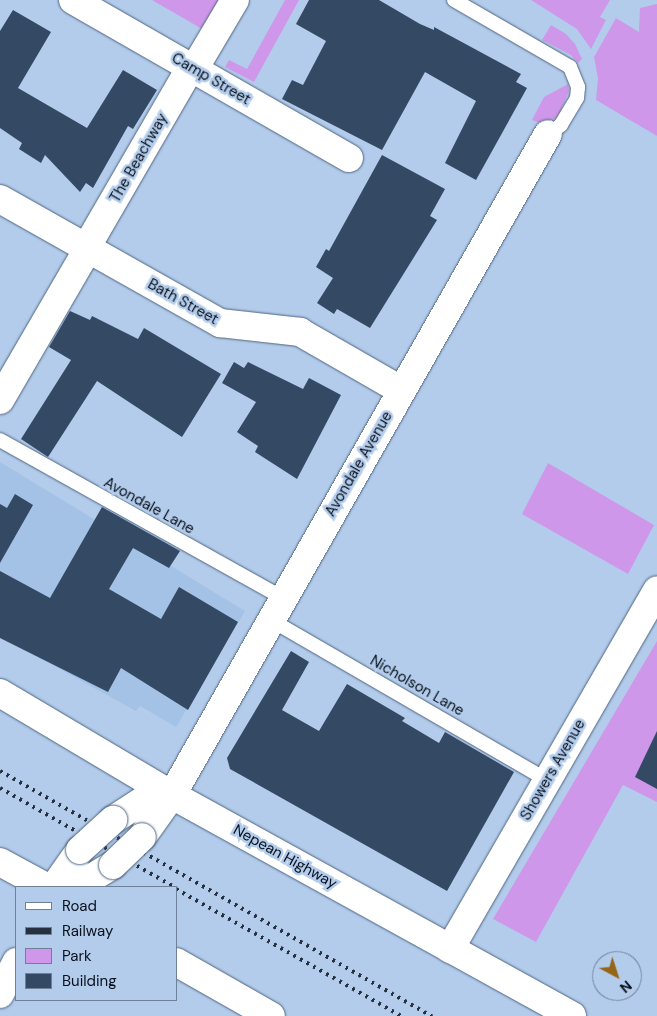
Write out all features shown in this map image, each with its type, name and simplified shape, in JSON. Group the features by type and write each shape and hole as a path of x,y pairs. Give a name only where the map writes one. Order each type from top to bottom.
{"main road":[{"name":"Camp Street","path":"73,0 348,158"},
{"name":"The Beachway","path":"0,400 192,68 235,0"},
{"name":"Avondale Avenue","path":"68,886 88,880 113,865 142,837 172,796 548,134"},
{"name":"Bath Street","path":"0,199 220,323 300,332 401,390"},
{"name":"Showers Avenue","path":"450,949 657,590"},
{"name":"Nepean Highway","path":"0,693 172,796 572,1016"},
{"path":"55,886 80,850 113,820 145,799 172,796"},
{"path":"0,862 44,886"},
{"path":"178,963 271,1016"},
{"path":"0,994 15,964"}],"lane":[{"path":"454,0 570,67 578,87 577,98 561,125 548,134"},
{"name":"Avondale Lane","path":"0,440 156,529 277,609"},
{"name":"Nicholson Lane","path":"277,609 547,780"}],"shaded area":[{"path":"0,462 245,611 176,727 140,706 136,711 0,636"}],"green space":[{"path":"152,0 220,0 202,29"},
{"path":"285,0 299,0 254,82 225,67 229,60 247,69"},
{"path":"531,0 610,0 600,17 606,20 591,49 577,29"},
{"path":"657,4 657,136 596,100 598,78 594,57 616,18 639,32 640,8"},
{"path":"551,25 566,34 575,44 582,59 578,63 571,55 542,40"},
{"path":"568,84 569,91 558,117 543,124 532,120 544,97"},
{"path":"548,463 654,525 628,574 522,514"},
{"path":"657,641 657,802 623,785 536,942 493,919"}],"building":[{"path":"309,0 379,0 420,24 434,30 434,27 521,74 516,82 527,88 476,180 445,163 476,101 425,72 382,150 282,99 292,80 303,85 326,41 296,24"},
{"path":"13,10 51,32 18,88 87,128 123,70 157,90 133,129 128,126 93,188 86,183 80,192 45,155 41,163 19,149 22,143 0,128 0,31"},
{"path":"382,155 445,189 430,216 437,220 370,328 337,309 334,314 317,303 333,278 316,267 326,249 329,251"},
{"path":"70,311 90,320 92,316 138,339 144,328 221,374 182,437 97,381 48,457 21,439 71,360 49,347"},
{"path":"234,362 244,368 248,362 303,389 309,378 341,395 297,479 255,452 258,446 237,432 256,402 222,383"},
{"path":"15,494 33,505 0,563 0,504 7,508"},
{"path":"102,507 180,551 169,568 133,548 109,589 161,619 179,587 238,622 188,710 121,668 108,692 0,638 0,571 50,598"},
{"path":"291,651 309,662 282,710 319,731 347,684 405,718 402,721 439,743 445,732 514,772 447,891 230,769 227,758"},
{"path":"657,731 657,789 635,777"}],"railway":[{"path":"0,771 432,1016"},
{"path":"0,788 172,886"},
{"path":"178,890 401,1016"}]}
